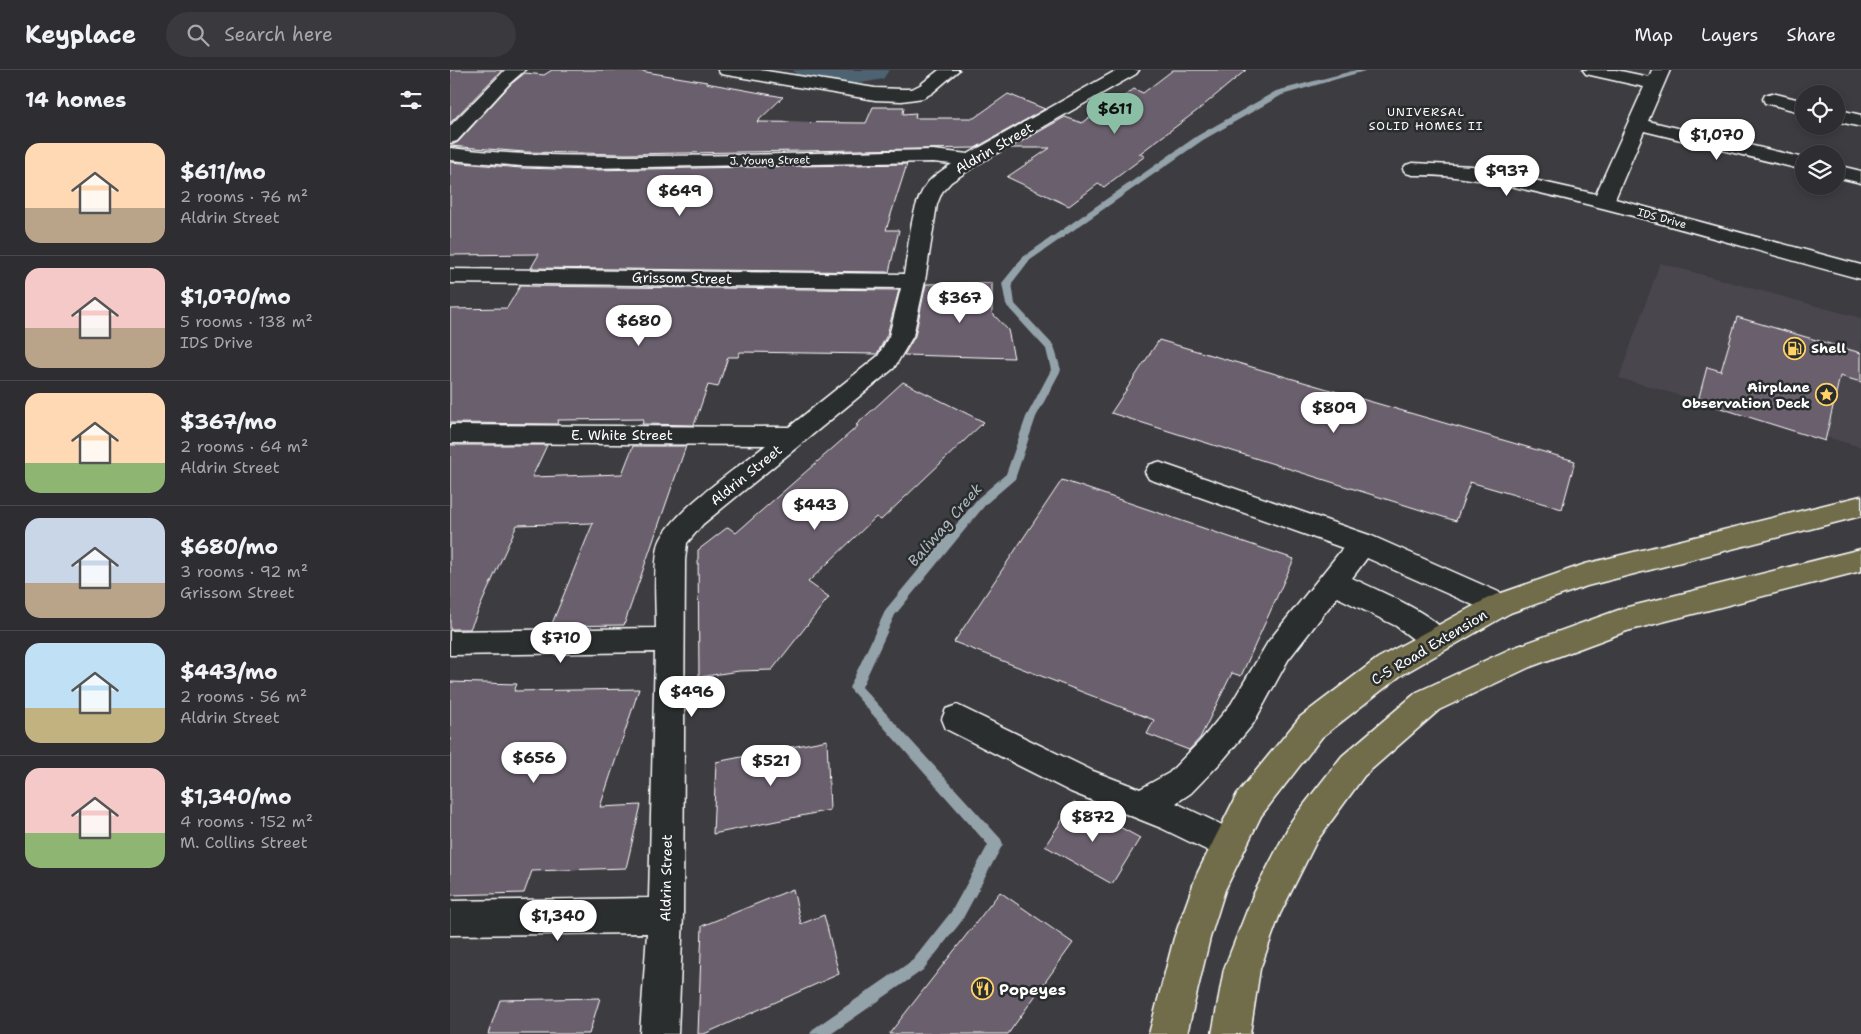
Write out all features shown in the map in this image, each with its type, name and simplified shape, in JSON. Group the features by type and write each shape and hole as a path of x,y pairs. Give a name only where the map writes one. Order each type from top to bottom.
{"main road":[{"name":"C-5 Road Extension","path":"1168,1034 1192,938 1208,886 1250,806 1311,727 1390,667 1500,605 1585,575 1861,506"},
{"path":"1231,1034 1242,969 1265,907 1304,831 1353,766 1428,701 1520,658 1624,620 1861,560"}],"street":[{"path":"450,136 504,79 516,70"},
{"path":"727,70 875,94 902,95 916,94 926,89 950,70"},
{"name":"Aldrin Street","path":"659,1034 666,916 671,560 672,546 676,537 694,517 886,362 901,336 914,281 927,204 933,190 944,178 970,160 1130,70"},
{"path":"1592,70 1658,77 1603,202"},
{"path":"1772,99 1795,105"},
{"path":"1845,117 1861,121"},
{"path":"1637,124 1795,162"},
{"name":"J. Young Street","path":"450,154 485,159 569,162 683,162 933,156 970,160"},
{"name":"IDS Drive","path":"1413,169 1459,169 1603,202 1861,272"},
{"path":"1845,173 1861,177"},
{"name":"Grissom Street","path":"450,276 914,281"},
{"name":"E. White Street","path":"450,434 794,436"},
{"path":"1158,472 1362,544 1500,605"},
{"path":"1142,805 1180,782 1212,750 1242,714 1278,651 1362,544"},
{"path":"1333,582 1406,618 1436,640"},
{"path":"450,643 671,640"},
{"path":"957,719 1082,782 1173,817 1230,846"},
{"path":"450,918 666,916"}],"shaded area":[{"path":"1660,263 1861,318 1861,447 1619,378"}],"building":[{"path":"450,70 502,70 450,123"},
{"path":"552,70 634,70 783,97 757,122 866,123 873,107 904,107 903,114 916,113 915,118 974,118 1008,94 1045,109 975,148 626,154 525,152 450,146 458,142 511,84 525,73 544,75"},
{"path":"1173,70 1246,70 1198,110 1139,154 1145,156 1104,187 1098,184 1069,206 1007,177 1050,148 1010,148 1065,117 1082,123 1108,105 1111,106 1134,89 1143,93"},
{"path":"450,162 521,168 592,170 907,164 886,230 899,230 889,272 531,268 539,254 450,255"},
{"path":"992,283 992,313 1008,330 1014,358 904,355 915,336 926,284"},
{"path":"520,286 899,290 887,335 877,354 740,352 738,357 728,357 718,387 708,385 694,425 642,424 644,419 558,420 557,424 450,423 450,309 507,308"},
{"path":"1737,317 1861,353 1861,382 1840,376 1825,441 1698,401 1707,367 1721,371"},
{"path":"1159,340 1575,461 1562,509 1470,482 1456,521 1111,413"},
{"path":"903,382 984,422 881,520 876,517 808,582 829,597 772,670 739,671 699,677 698,550 728,527 736,533 858,426 856,425"},
{"path":"450,445 547,445 532,477 622,474 633,446 686,446 624,625 551,626 593,523 517,525 470,629 450,629"},
{"path":"1062,480 1294,559 1241,676 1232,673 1200,738 1189,750 1147,734 1154,720 954,642"},
{"path":"450,682 517,684 514,691 639,689 600,807 641,805 626,868 532,871 524,893 450,895"},
{"path":"827,740 830,810 713,834 716,762"},
{"path":"1074,802 1140,838 1112,884 1045,846"},
{"path":"793,889 801,924 824,915 839,974 704,1034 698,1034 702,926"},
{"name":"Popeyes","path":"1000,892 1073,943 1008,1034 889,1034"},
{"path":"600,998 589,1034 488,1034 500,1000"}],"waterway":[{"path":"814,70 845,73 868,70"},
{"name":"Baliwag Creek","path":"818,1034 918,965 956,917 996,844 855,688 890,612 982,501 1011,476 1031,417 1056,370 1051,348 1011,305 1007,283 1026,259 1200,138 1279,93 1364,70"}],"place":[{"name":"Shell","path":"1795,348"},
{"name":"Airplane Observation Deck","path":"1826,395"},
{"name":"Popeyes","path":"983,989"}],"district":[{"name":"UNIVERSAL SOLID HOMES II","path":"1426,119"}]}
